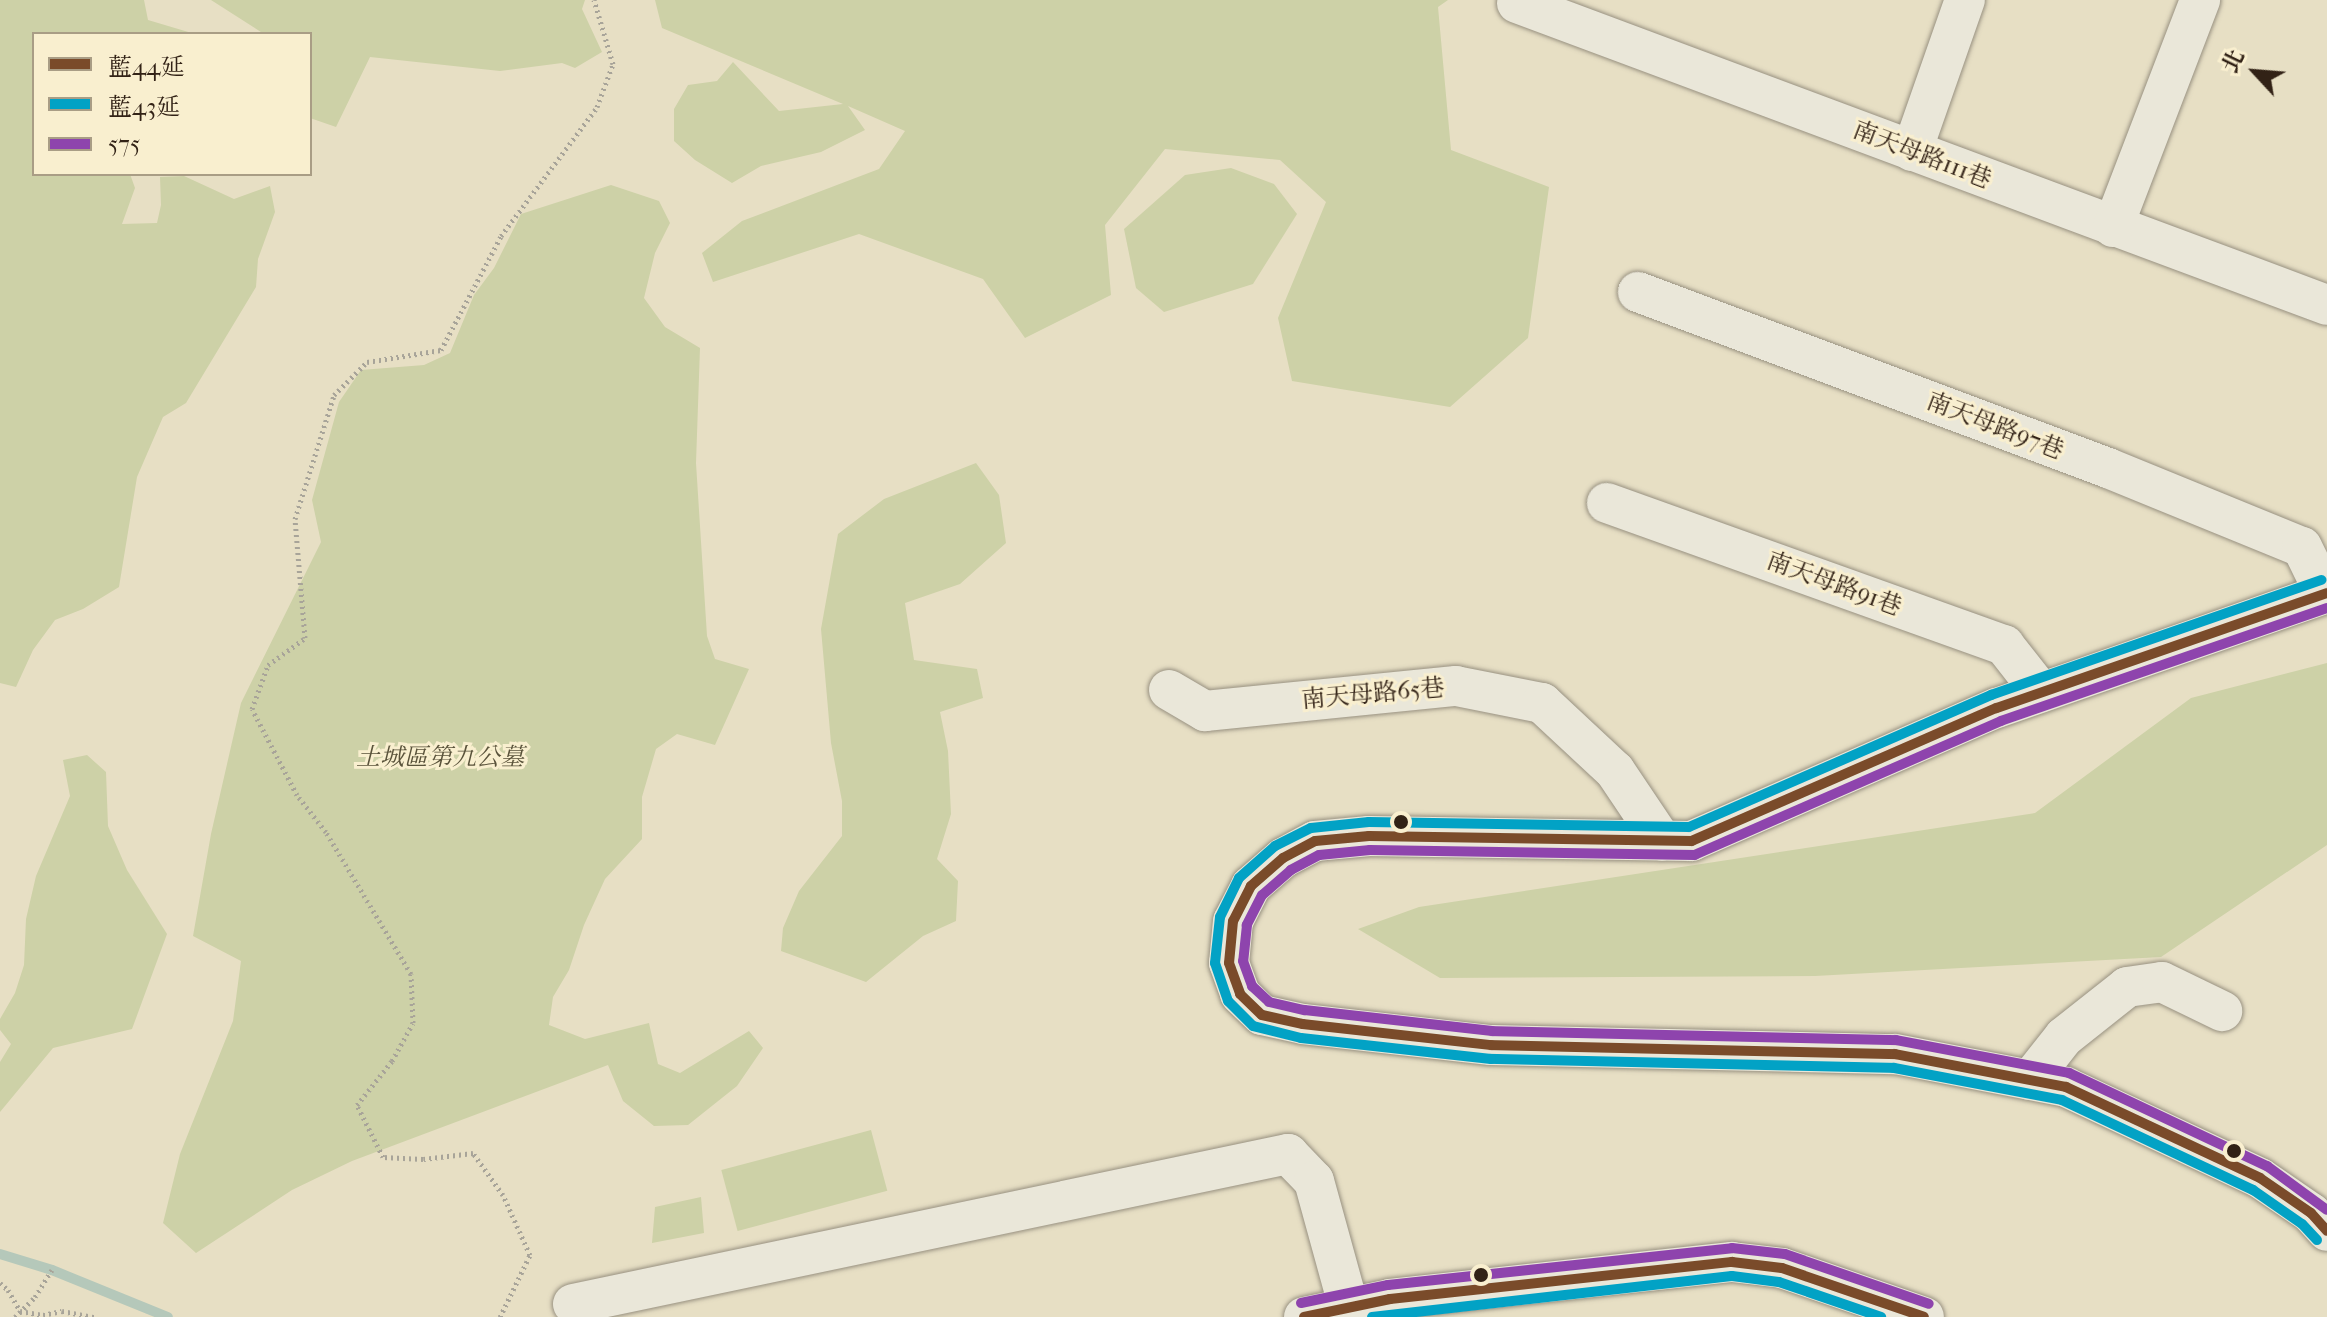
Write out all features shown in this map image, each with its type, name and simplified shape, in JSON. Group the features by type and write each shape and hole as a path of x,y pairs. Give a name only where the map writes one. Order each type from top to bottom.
{"street":[{"path":"1912,151 1965,0"},
{"path":"2113,227 2200,0"},
{"name":"南天母路111巷","path":"1517,3 2327,305"},
{"name":"南天母路97巷","path":"1638,292 2108,468 2302,547 2326,594"},
{"name":"南天母路91巷","path":"1607,503 2004,645 2041,692"},
{"path":"2326,594 2041,692 1692,841 1369,836 1315,841 1283,858 1251,886 1233,921 1229,963 1240,994 1262,1015 1303,1024 1491,1045 1895,1054 2076,1091 2260,1178 2311,1213 2327,1231"},
{"name":"南天母路65巷","path":"1169,690 1205,711 1456,686 1542,703 1615,771 1662,841"},
{"path":"2030,1080 2064,1037 2127,987 2162,982 2222,1011"},
{"path":"573,1304 1288,1154 1314,1181 1349,1308"},
{"path":"1304,1317 1390,1299 1732,1262 1782,1268 1924,1317"}],"path":[{"path":"500,1317 530,1255 503,1195 473,1153 423,1159 383,1157 357,1105 392,1061 413,1023 411,974 326,832 297,795 252,709 268,665 305,638 295,519 334,395 367,362 441,350 501,236 597,107 613,64 594,0"},
{"path":"15,1317 52,1270"},
{"path":"0,1283 8,1290 20,1311"},
{"path":"20,1311 43,1315 62,1311 94,1317"}],"green space":[{"path":"0,0 144,0 148,20 188,32 32,32 32,176 131,176 135,188 122,224 157,223 161,205 160,177 184,176 234,199 270,186 275,212 258,259 256,287 186,403 163,417 137,477 119,587 83,609 55,620 33,650 16,687 0,683"},
{"path":"211,0 585,0 582,9 602,52 575,68 562,63 500,71 370,57 336,127 312,119 312,32 261,32"},
{"path":"655,0 1448,0 1438,7 1451,150 1549,187 1528,338 1450,407 1292,381 1278,318 1326,202 1280,160 1165,149 1105,225 1111,295 1025,338 983,279 859,234 713,282 702,253 742,221 879,169 905,131 848,106 865,130 821,152 761,166 732,183 695,160 674,141 674,109 688,85 717,81 733,62 779,111 843,104 662,28"},
{"path":"1231,168 1274,184 1297,214 1253,284 1164,312 1136,288 1124,229 1185,175"},
{"name":"土城區第九公墓","path":"611,185 659,201 670,223 655,253 644,298 665,327 700,348 696,463 707,636 715,659 749,669 715,745 677,734 656,749 642,797 642,839 605,879 584,925 569,970 553,997 549,1025 585,1039 649,1023 658,1064 680,1073 749,1031 763,1048 737,1086 688,1125 654,1126 623,1101 608,1065 352,1161 292,1190 196,1253 163,1223 180,1154 233,1021 241,961 193,936 211,834 241,703 321,542 312,500 339,402 361,370 424,365 450,353 474,295 494,268 521,214"},
{"path":"976,463 999,495 1006,543 960,584 905,603 914,660 977,669 983,698 940,712 948,751 951,814 937,859 958,881 956,921 923,936 866,982 781,951 783,928 799,891 842,836 842,801 831,743 821,629 838,534 884,499"},
{"path":"2327,663 2327,845 2161,957 1815,976 1440,978 1358,929 1419,907 2035,813 2191,698"},
{"path":"87,755 106,772 108,826 127,870 167,934 132,1029 53,1048 0,1112 0,1062 11,1044 0,1030 0,1019 15,993 24,965 26,919 36,876 70,796 63,760"},
{"path":"871,1130 887,1191 738,1231 721,1170"},
{"path":"701,1197 704,1233 652,1243 655,1207"}],"waterway":[{"path":"0,1254 52,1270 168,1317"}],"transit line":[{"name":"藍43延","path":"2317,1240 2302,1224 2253,1190 2062,1100 1894,1068 1491,1059 1301,1038 1253,1026 1228,1001 1215,963 1220,917 1239,878 1275,846 1311,828 1369,822 1689,827 1991,695 2322,580"},
{"name":"藍44延","path":"2327,593 1996,708 1692,841 1369,836 1315,841 1283,858 1251,886 1233,921 1229,963 1240,994 1262,1015 1303,1024 1491,1045 1895,1054 2066,1087 2260,1178 2311,1213 2327,1231"},
{"name":"575","path":"2327,608 2001,721 1695,855 1370,850 1319,855 1291,870 1262,895 1247,925 1243,961 1252,986 1269,1002 1305,1010 1492,1031 1896,1040 2069,1073 2267,1166 2327,1210"},
{"name":"575","path":"1301,1303 1388,1285 1732,1248 1785,1254 1929,1304"},
{"name":"藍44延","path":"1304,1317 1390,1299 1732,1262 1782,1268 1924,1317"},
{"name":"藍43延","path":"1372,1317 1732,1276 1779,1282 1881,1317"}]}
